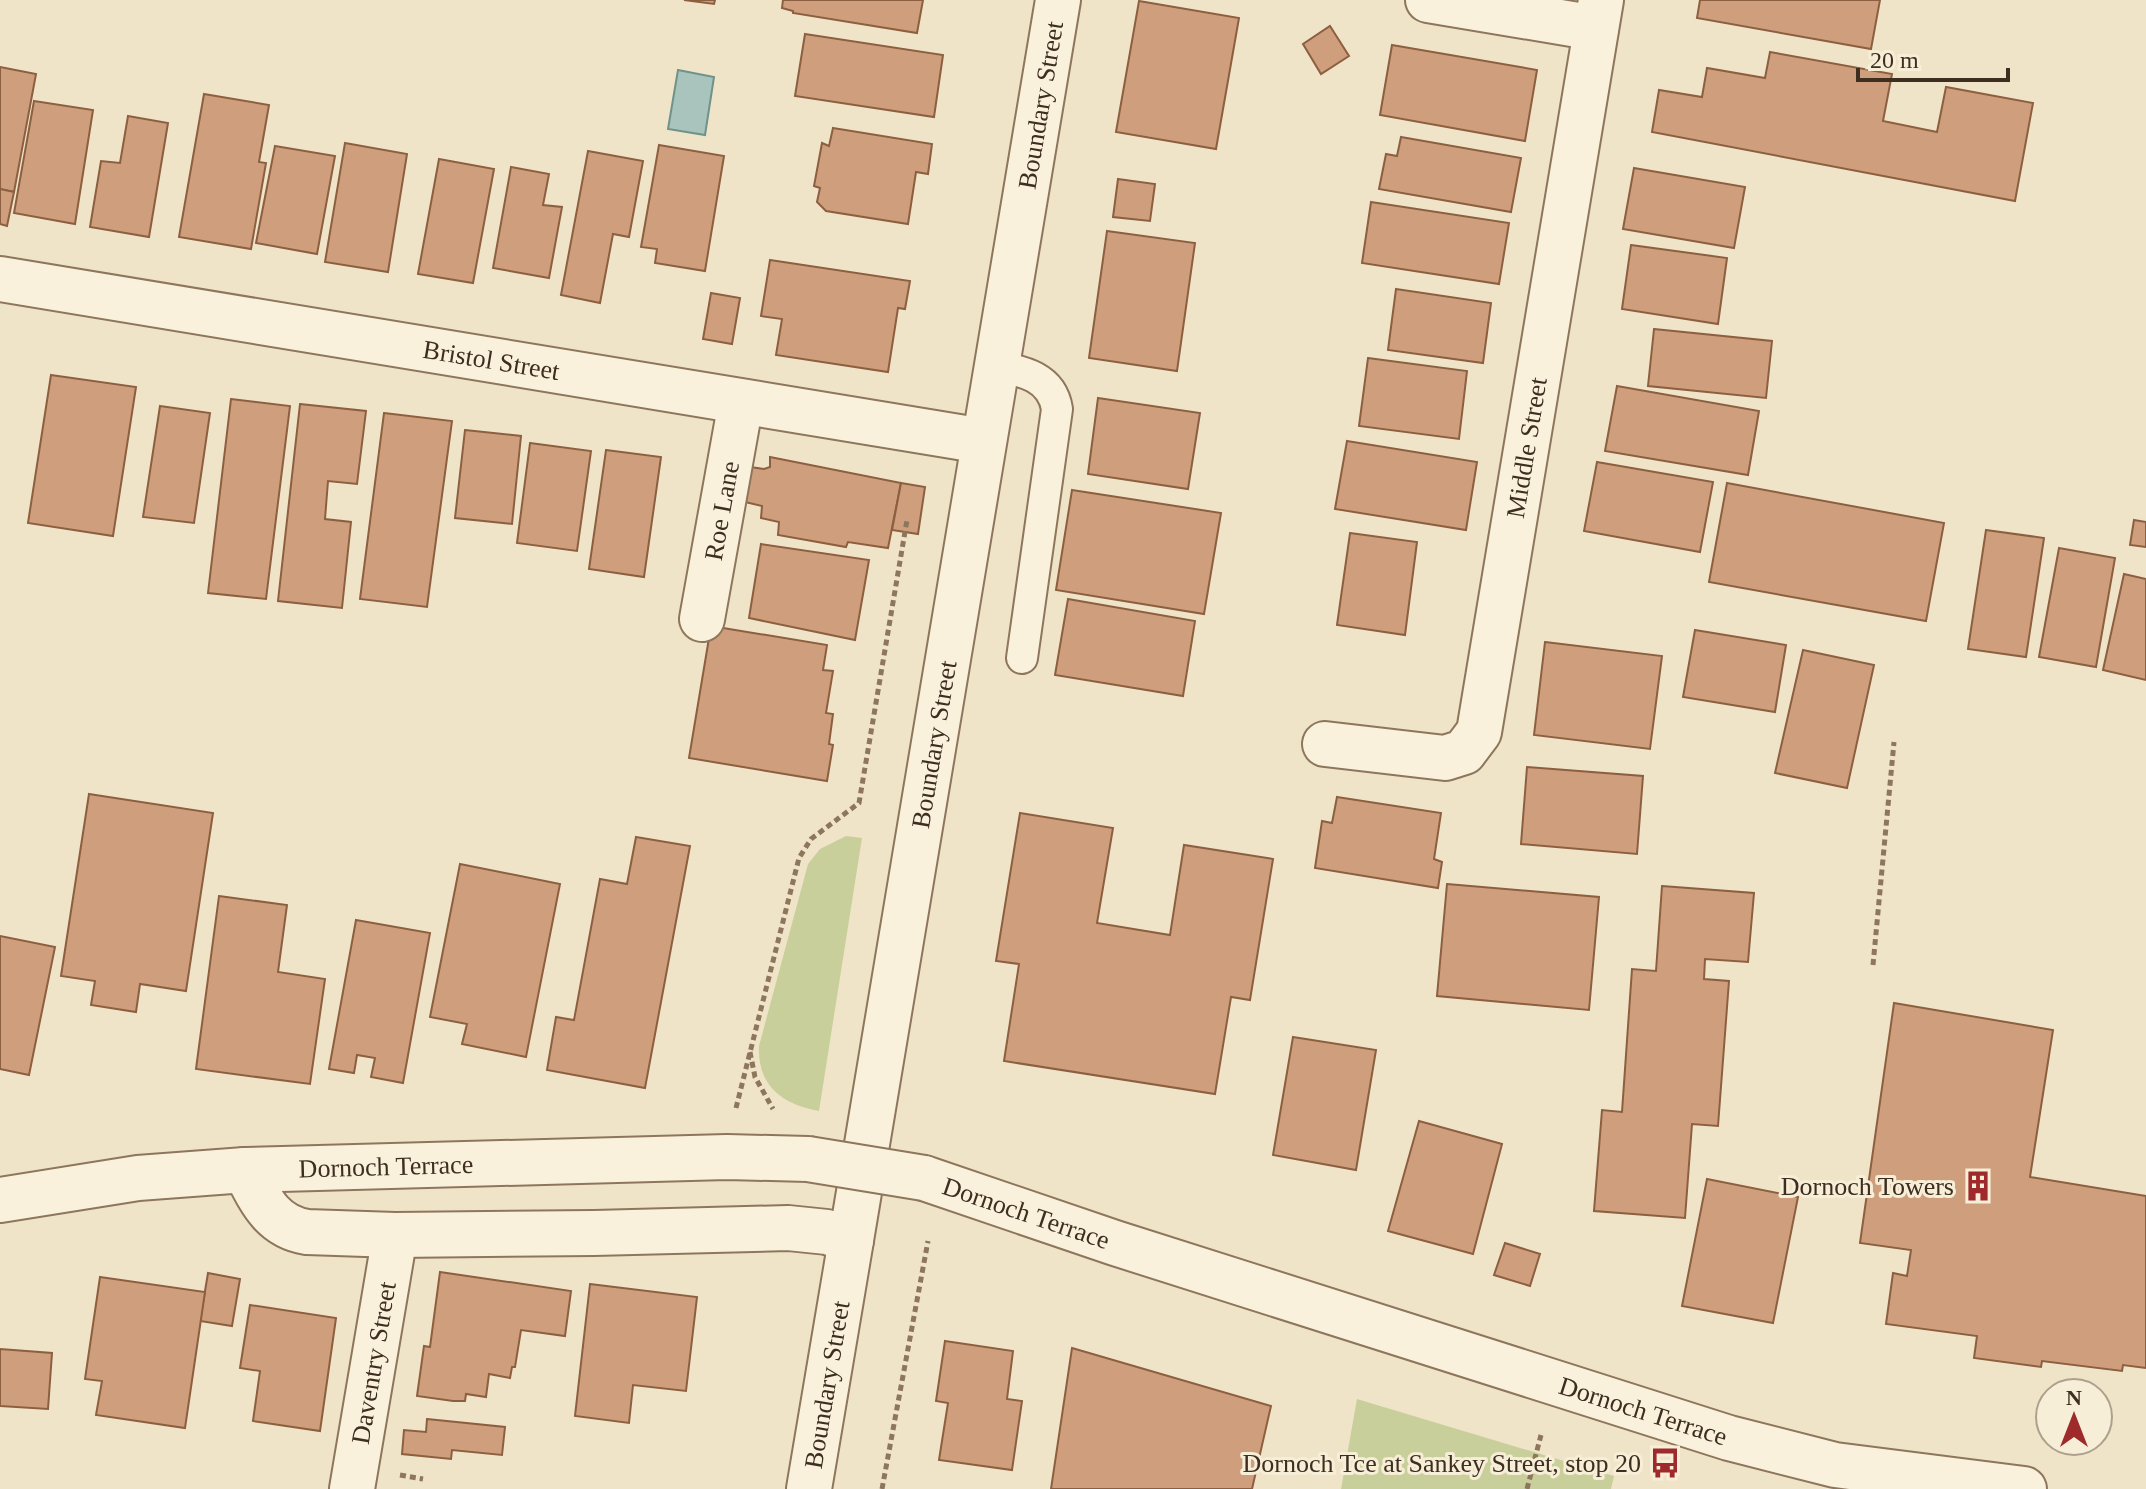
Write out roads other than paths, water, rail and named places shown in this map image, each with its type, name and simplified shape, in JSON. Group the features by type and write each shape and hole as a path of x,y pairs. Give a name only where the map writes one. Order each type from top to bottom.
{"street":[{"name":"Boundary Street","path":"809,1489 1058,0"},
{"path":"1428,0 1599,14"},
{"name":"Middle Street","path":"1325,744 1445,758 1464,752 1479,732 1599,14"},
{"name":"Bristol Street","path":"0,279 983,441"},
{"name":"Roe Lane","path":"702,619 741,402"},
{"name":"Dornoch Terrace","path":"0,1200 138,1178 245,1170 727,1157 808,1159 924,1178 1115,1243 1729,1438 1850,1467 2024,1489"},
{"path":"245,1170 268,1212 296,1231 395,1235 788,1228 827,1232 851,1240"},
{"name":"Daventry Street","path":"352,1489 395,1235"}],"lane":[{"path":"996,366 1022,371 1037,378 1051,393 1057,409 1022,658"}],"water":[{"path":"678,70 714,77 705,135 668,129"}],"place":[{"name":"Dornoch Towers","path":"1978,1186"},
{"name":"Dornoch Tce at Sankey Street, stop 20","path":"1665,1463"}]}
